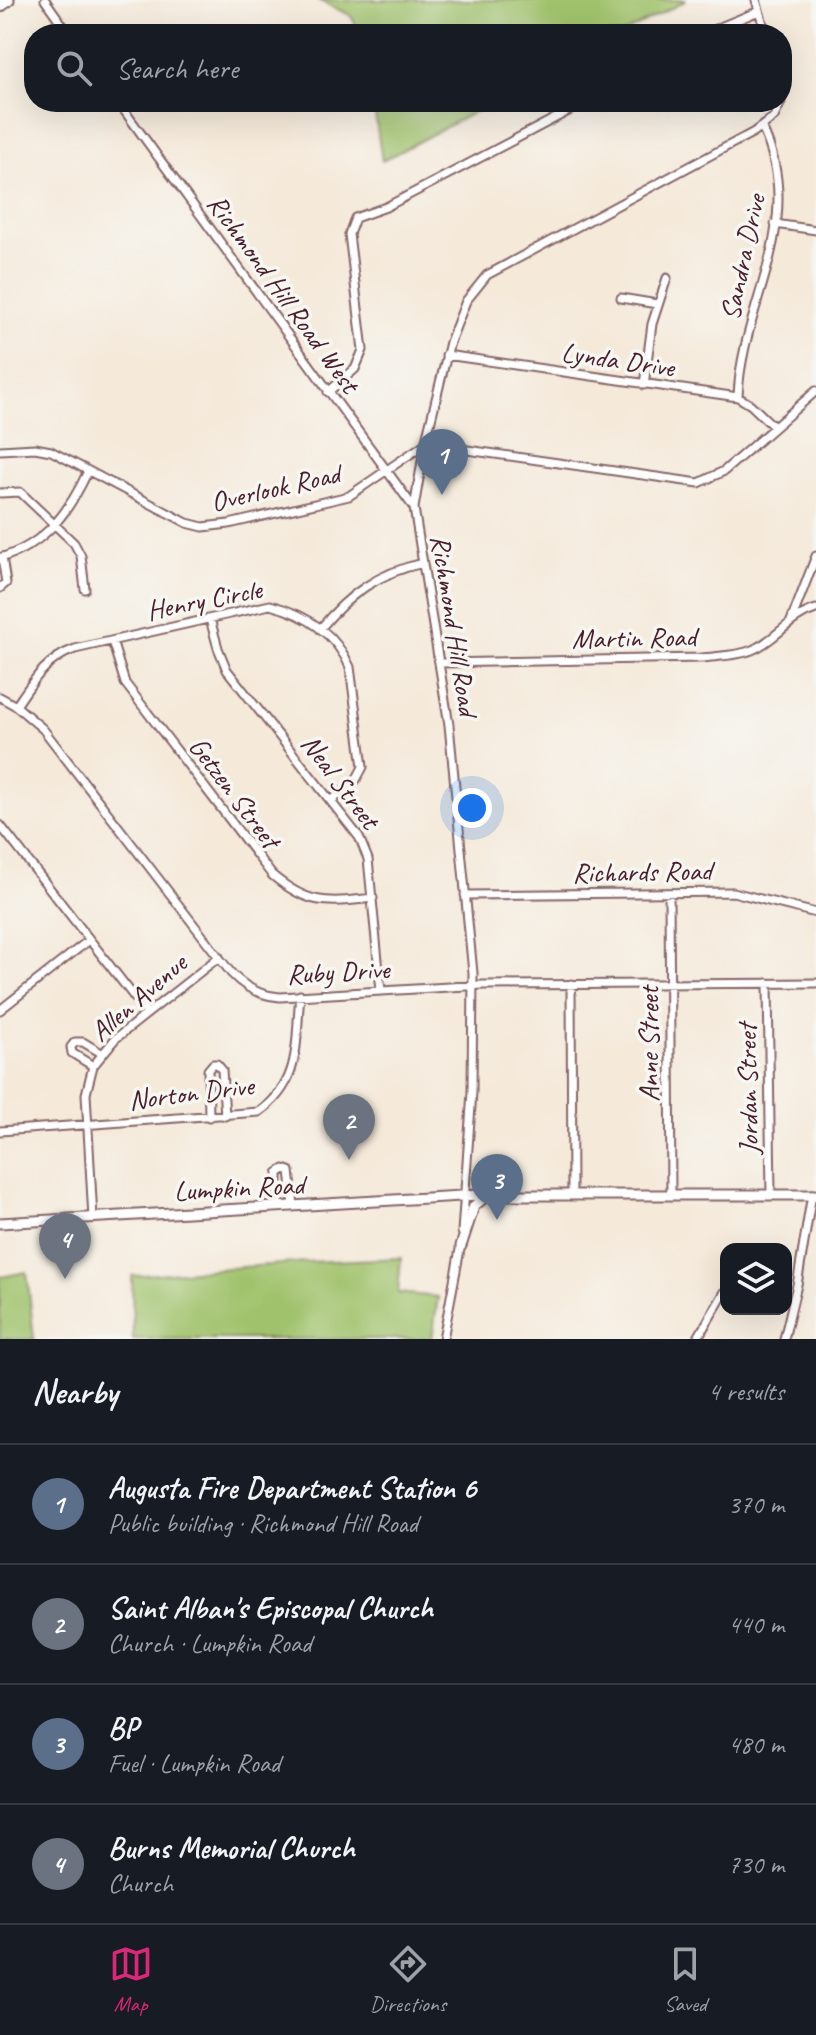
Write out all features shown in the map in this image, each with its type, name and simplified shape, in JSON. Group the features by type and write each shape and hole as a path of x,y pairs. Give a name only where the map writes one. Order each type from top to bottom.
{"highway":[{"path":"0,6 8,0"}],"main road":[{"name":"Lumpkin Road","path":"0,1223 489,1195 814,1194"},
{"path":"461,1246 474,1206 489,1195"}],"street":[{"path":"45,0 62,24"},
{"path":"756,0 763,24"},
{"path":"727,24 759,11"},
{"name":"Richmond Hill Road West","path":"125,112 414,508"},
{"path":"328,392 352,373 361,357 363,333 349,234 355,218 375,212 567,112"},
{"name":"Richmond Hill Road","path":"443,1339 461,1246 466,1196 472,1092 472,985 453,766 414,508 446,355 466,301 487,275 508,261 762,128 776,112"},
{"name":"Sandra Drive","path":"738,397 742,356 768,267 775,224 779,179 762,128"},
{"path":"775,224 816,230"},
{"path":"644,385 652,324 667,278"},
{"path":"621,298 657,304"},
{"name":"Lynda Drive","path":"446,355 738,397"},
{"path":"425,444 699,483 724,471 816,391"},
{"path":"738,397 774,427"},
{"name":"Overlook Road","path":"0,450 35,448 51,451 187,523 203,527 229,524 349,496 425,444"},
{"path":"0,588 6,583 1,558 23,551 55,524 76,498 88,471"},
{"path":"0,493 20,492 67,534 81,556 85,589"},
{"path":"790,622 816,556"},
{"path":"320,629 337,607 363,586 394,570 423,563"},
{"name":"Henry Circle","path":"16,706 38,673 75,649 270,605 297,612 320,629 344,654 350,667 363,767 356,780 331,801"},
{"name":"Martin Road","path":"439,663 702,658 753,650 790,622 816,609"},
{"name":"Neal Street","path":"210,619 227,670 359,837 368,859 381,991"},
{"name":"Getzen Street","path":"112,641 125,683 272,875 294,893 310,899 332,903 373,898"},
{"name":"Ruby Drive","path":"0,697 16,706 51,739 219,957 236,978 254,991 275,997 472,985 816,983"},
{"path":"0,825 146,1012"},
{"name":"Richards Road","path":"465,895 733,892 816,913"},
{"name":"Anne Street","path":"669,893 671,1194"},
{"path":"0,1010 89,940"},
{"name":"Allen Avenue","path":"93,1218 86,1094 93,1066 115,1039 146,1012 219,957"},
{"name":"Jordan Street","path":"768,983 771,1195"},
{"path":"571,984 572,1193"},
{"name":"Norton Drive","path":"0,1131 259,1112 282,1092 291,1076 300,995"},
{"path":"93,1066 72,1053 71,1047 75,1042 83,1042 103,1054"},
{"path":"209,1117 208,1070 213,1064 222,1070 225,1116"},
{"path":"278,1207 278,1173 284,1169 290,1171 292,1178 294,1206"},
{"path":"784,1339 814,1194"},
{"path":"792,1285 797,1285"},
{"path":"697,1339 720,1300"}],"green space":[{"path":"318,0 687,0 641,24 356,24 350,15"},
{"path":"375,112 474,112 382,161"},
{"path":"401,1258 398,1293 438,1297 432,1339 133,1339 132,1276"},
{"path":"27,1272 34,1339 0,1339 0,1277"}],"place":[{"name":"Augusta Fire Department Station 6","path":"442,495"},
{"name":"Saint Alban's Episcopal Church","path":"349,1160"},
{"name":"BP","path":"497,1220"},
{"name":"Burns Memorial Church","path":"65,1279"}]}
